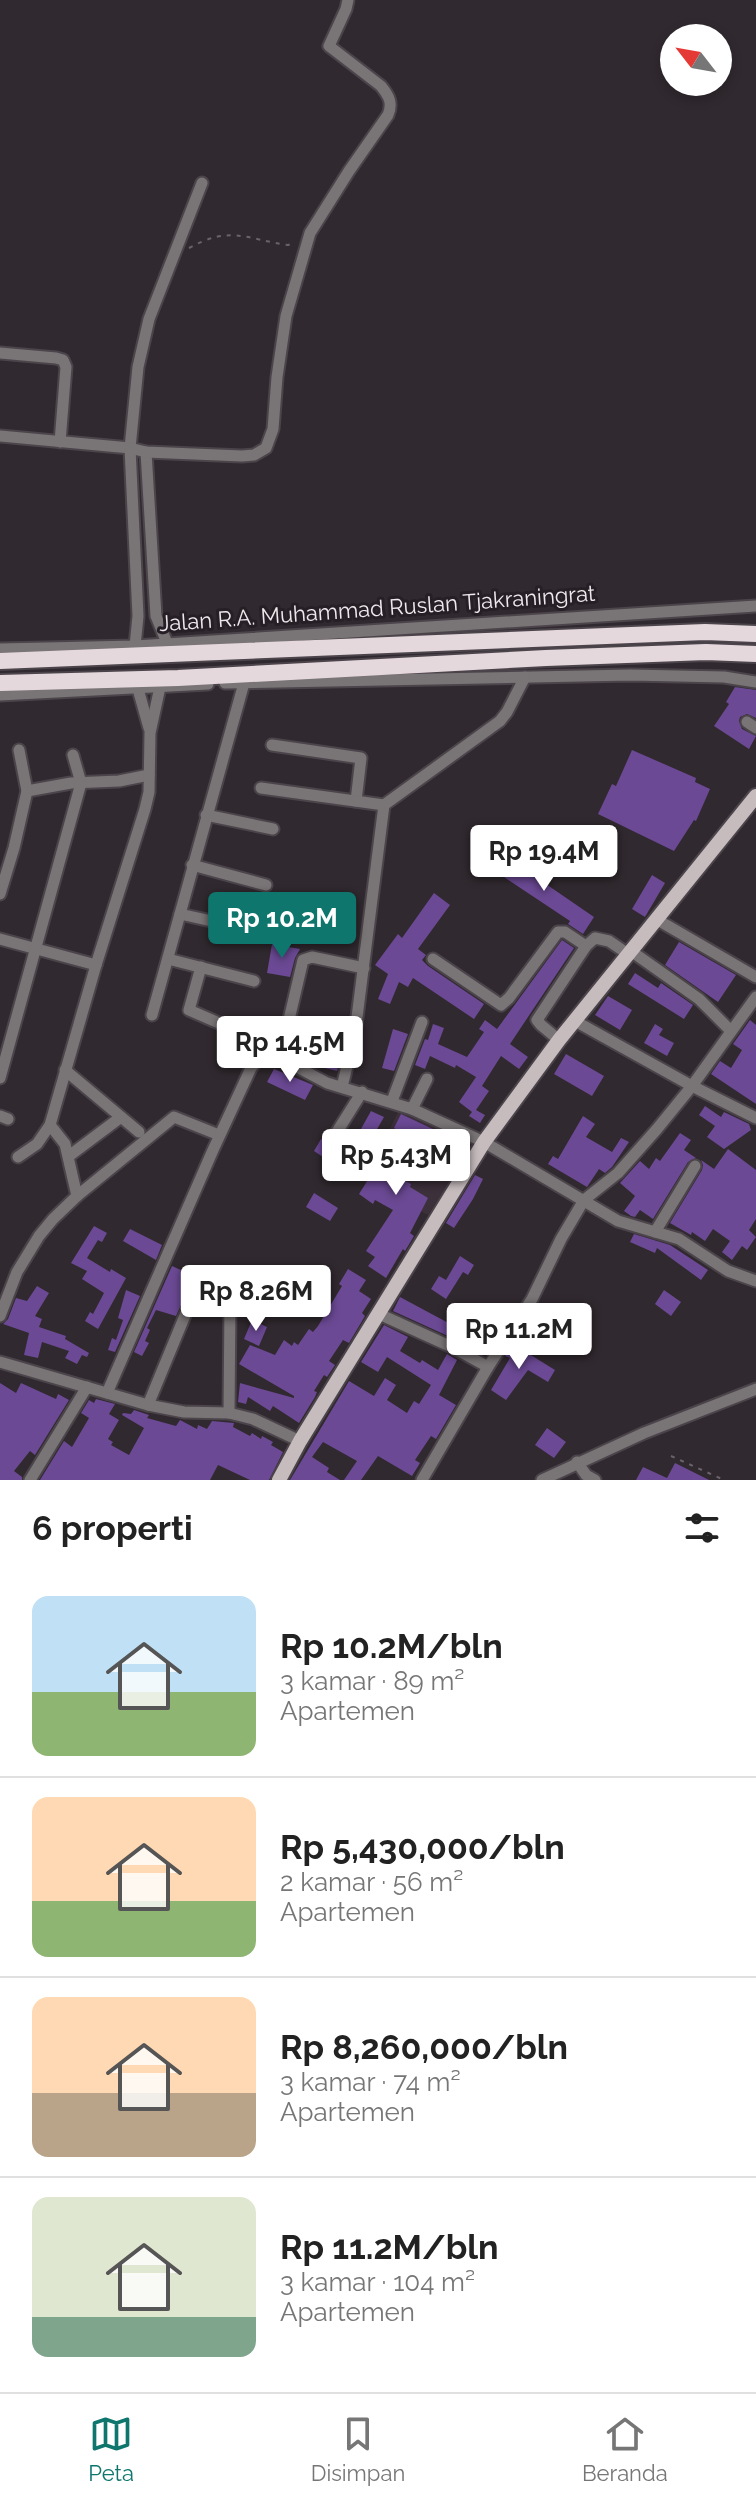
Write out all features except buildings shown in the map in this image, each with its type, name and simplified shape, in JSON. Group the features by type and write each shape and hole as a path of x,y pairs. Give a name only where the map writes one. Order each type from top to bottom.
{"highway":[{"name":"Jalan R.A. Muhammad Ruslan Tjakraningrat","path":"0,661 166,649 199,653 705,632 756,634"},
{"path":"199,653 240,639"},
{"path":"135,646 166,649"},
{"path":"0,683 178,678 662,653 756,654"},
{"path":"203,675 241,683"},
{"path":"160,687 178,678"}],"main road":[{"path":"279,1480 484,1142 559,1040 756,796"}],"street":[{"path":"0,436 146,452 242,456 254,455 266,448 273,429 286,316 310,233 375,136 391,106 381,86 329,46 348,0"},
{"path":"135,646 138,616 130,448 138,367 149,319 202,183"},
{"path":"0,353 63,360 66,367 60,442"},
{"path":"146,452 156,616 166,649"},
{"name":"Jalan R.A. Muhammad Ruslan Tjakraningrat","path":"166,649 240,639 756,606"},
{"name":"Jalan R.A. Muhammad Ruslan Tjakraningrat","path":"0,649 135,646"},
{"path":"261,788 384,805 500,721 525,677"},
{"path":"0,695 241,683 525,677 724,677 756,682"},
{"path":"152,1015 241,683"},
{"path":"18,1157 37,1144 50,1125 149,792 150,733 160,687"},
{"path":"138,689 150,733"},
{"path":"272,745 361,758 356,801"},
{"path":"0,894 6,857 27,791 19,750"},
{"path":"0,1078 3,1053 37,949 81,783 73,755"},
{"path":"27,791 149,775"},
{"path":"342,1087 355,1033 384,805"},
{"path":"206,815 273,829"},
{"path":"192,865 266,885"},
{"path":"180,914 265,933"},
{"path":"656,919 756,977"},
{"path":"433,959 501,1005 558,932 565,932 586,946"},
{"path":"559,1040 537,1020 586,946 591,940 604,938 699,999 730,1030"},
{"path":"0,939 96,965"},
{"path":"280,1058 303,960 312,957 364,968"},
{"path":"168,959 254,981"},
{"path":"201,967 189,1010 228,1027"},
{"path":"422,1480 532,1299 584,1200 618,1173 692,1086 756,997"},
{"path":"575,1021 756,1118"},
{"path":"392,1101 422,1022"},
{"path":"107,1393 219,1135 257,1058 266,1054 327,1083 392,1101 484,1142 618,1221 679,1239 728,1271 756,1281"},
{"path":"65,1070 139,1132"},
{"path":"412,1109 427,1079"},
{"path":"335,1135 362,1092"},
{"path":"69,1156 121,1117"},
{"path":"0,1316 17,1272 28,1254 53,1219 77,1196 174,1117 219,1135"},
{"path":"50,1125 61,1137 69,1156 77,1196"},
{"path":"655,1232 695,1166"},
{"path":"229,1413 230,1301"},
{"path":"148,1405 186,1313"},
{"path":"379,1314 488,1367"},
{"path":"0,1362 148,1405 184,1412 229,1413 265,1423 300,1441"},
{"path":"30,1480 87,1387"},
{"path":"544,1480 644,1433 756,1389"},
{"path":"577,1462 586,1475 595,1480"}],"path":[{"path":"187,249 212,236 225,234 288,245 310,233"},
{"path":"671,1456 724,1480"}],"shaded area":[{"path":"400,1108 475,1141 428,1215 364,1182"}]}
